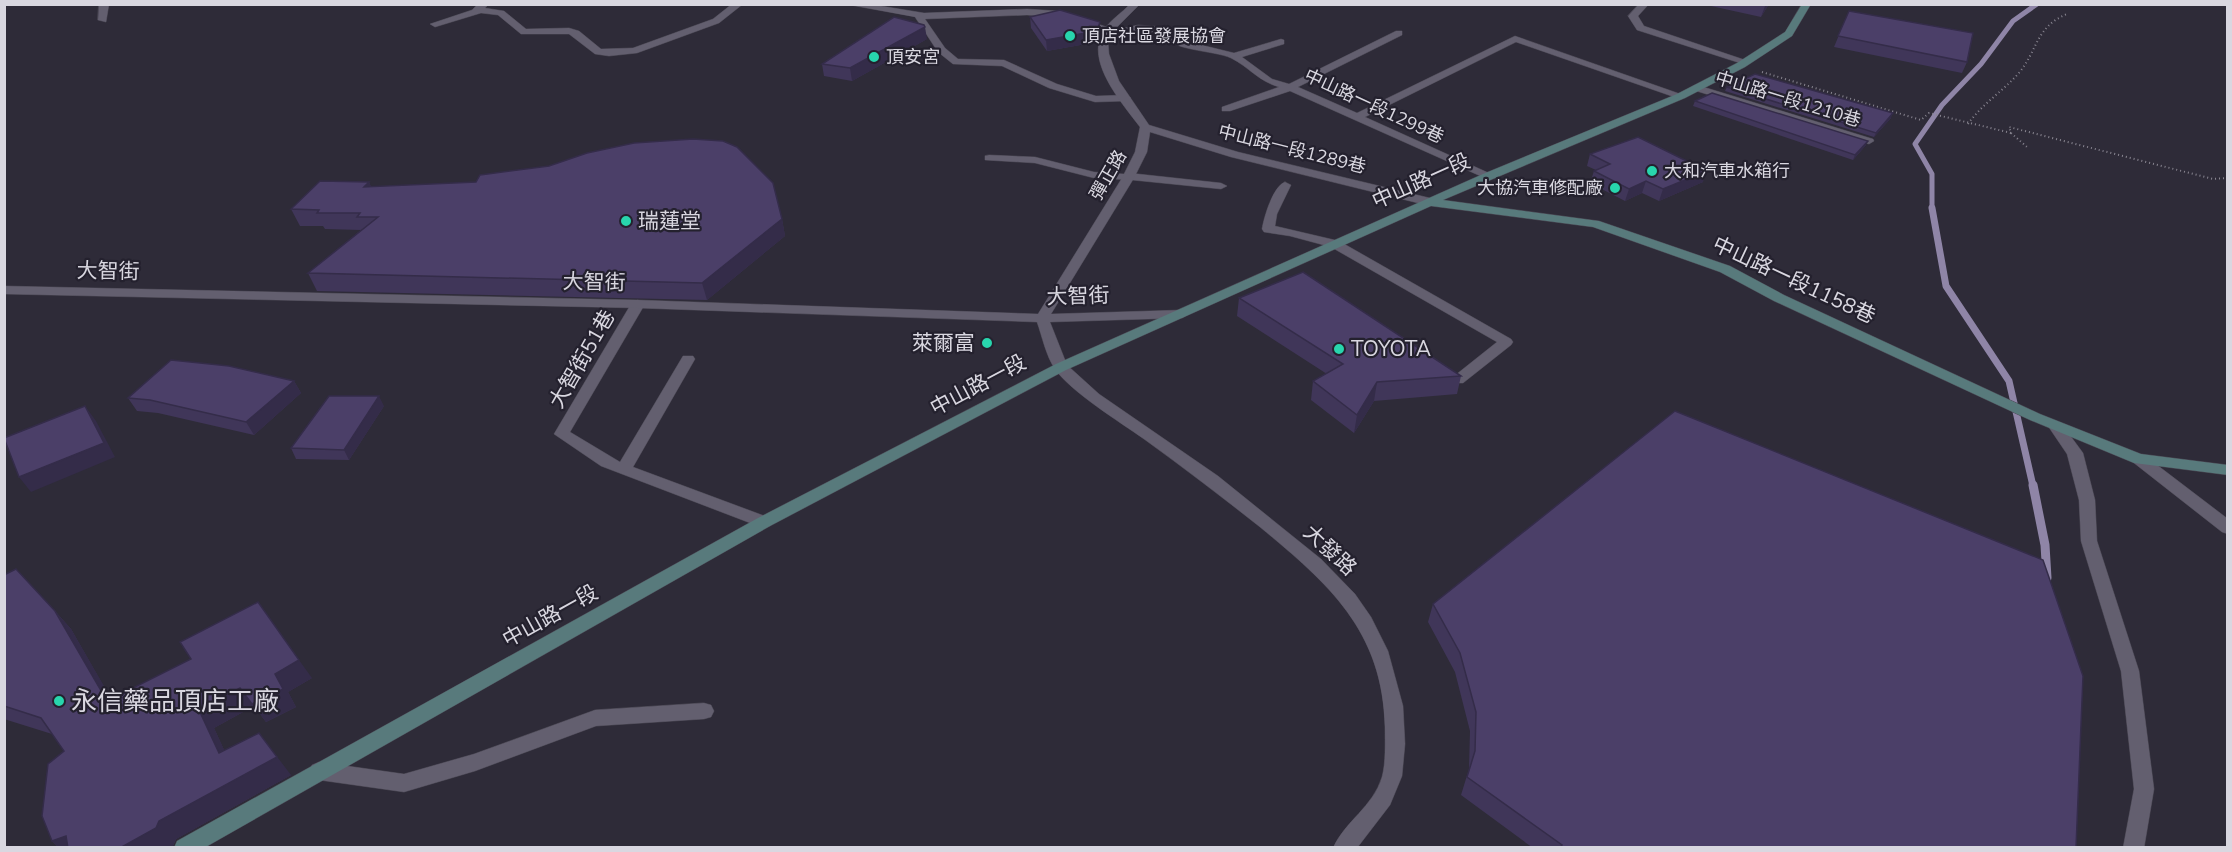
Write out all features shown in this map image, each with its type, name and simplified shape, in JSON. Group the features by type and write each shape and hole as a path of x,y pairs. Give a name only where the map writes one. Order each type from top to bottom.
{"street":[{"path":"103,20 104,4"},
{"path":"435,24 482,8 501,12 524,32 559,30 576,33 598,51 609,53 634,51 716,21 739,4"},
{"path":"849,4 918,15 1028,8 1058,14 1116,33 1138,28 1165,30 1168,37 1178,42 1234,56 1268,81 1290,87"},
{"path":"1136,4 1108,31 1102,48 1109,74 1145,127"},
{"path":"1645,4 1633,16 1640,28 1744,64"},
{"name":"中山路一段","path":"184,848 764,522 1061,367 1487,176 1681,96 1744,64 1789,34 1808,4"},
{"path":"918,15 941,51 956,62 1004,63 1053,86 1095,99 1126,98"},
{"name":"中山路一段1299巷","path":"1290,87 1399,33"},
{"path":"1357,117 1515,39 1681,96"},
{"path":"1234,56 1281,42"},
{"path":"1226,109 1290,87"},
{"name":"中山路一段1299巷","path":"1290,87 1487,176"},
{"name":"中山路一段1210巷","path":"1697,88 1869,141"},
{"name":"彈正路","path":"1042,318 1128,177 1141,152 1145,127"},
{"name":"中山路一段1289巷","path":"1145,127 1235,155 1430,202"},
{"path":"988,158 1035,160 1094,175 1221,186"},
{"path":"1285,185 1271,214 1268,229 1290,232 1335,244 1506,342 1458,380"},
{"name":"中山路一段1158巷","path":"1430,202 1595,224 1725,269 1779,298 2030,415 2139,459 2228,470"},
{"name":"大智街","path":"4,290 638,304 1042,318 1182,314"},
{"name":"大智街51巷","path":"624,469 606,462 562,435 638,304"},
{"path":"1042,318 1061,367"},
{"path":"688,358 624,469 764,522"},
{"name":"大發路","path":"1061,367 1094,398 1212,480 1315,562 1349,599 1365,622 1379,651 1391,696 1395,744 1392,776 1380,805 1343,848"},
{"path":"2056,426 2074,453 2087,500 2090,541 2106,600 2130,671 2144,789 2133,848"},
{"path":"2139,459 2228,528"},
{"path":"319,771 404,783 475,762 594,718 704,711"}],"path":[{"path":"1968,124 1980,106 2019,73 2035,41 2045,27 2057,18 2067,15"},
{"path":"1744,64 1921,120 1929,113 2011,133 2027,147"},
{"path":"2011,133 2009,127 2213,179 2228,178"}],"building":[{"path":"1060,10 1100,22 1097,31 1046,40 1030,17"},
{"path":"1849,11 1973,33 1967,62 1838,36"},
{"path":"894,17 925,27 850,68 822,64"},
{"path":"1755,74 1893,113 1876,133 1727,87"},
{"path":"1712,93 1868,141 1855,155 1695,101"},
{"path":"1638,137 1707,171 1663,189 1646,181 1629,189 1594,171 1610,164 1590,154"},
{"path":"693,139 723,141 737,147 773,183 782,219 702,283 308,273 378,217 357,217 360,213 317,213 319,210 291,209 320,181 369,182 364,187 476,182 480,175 549,166 587,153 634,143"},
{"name":"TOYOTA","path":"1303,272 1461,376 1377,382 1357,415 1313,381 1343,364 1239,298"},
{"path":"171,360 229,366 294,381 246,422 150,400 128,398"},
{"path":"329,396 379,396 344,450 291,448"},
{"path":"85,406 104,443 19,477 4,438"},
{"path":"1675,411 2043,560 2083,676 2076,848 1560,848 1562,845 1467,777 1475,751 1476,712 1460,653 1433,604"},
{"name":"永信藥品頂店工廠","path":"16,569 55,611 107,701 191,659 180,642 258,602 299,660 275,674 283,689 252,704 240,688 199,710 219,753 259,733 277,757 159,821 156,828 120,848 68,848 66,836 52,841 42,816 48,764 64,751 41,718 4,706 4,575"}],"waterway":[{"path":"1932,208 1932,174 1915,144 1942,105 1981,64 2013,21 2037,4"},
{"path":"1932,208 1946,286 2009,381 2033,486"},
{"path":"2033,485 2045,545 2047,578"}],"place":[{"name":"頂店社區發展協會","path":"1070,36"},
{"name":"頂安宮","path":"874,57"},
{"name":"大和汽車水箱行","path":"1652,171"},
{"name":"大協汽車修配廠","path":"1615,188"},
{"name":"瑞蓮堂","path":"626,221"},
{"name":"萊爾富","path":"987,343"},
{"name":"TOYOTA","path":"1339,349"},
{"name":"永信藥品頂店工廠","path":"59,701"}]}
